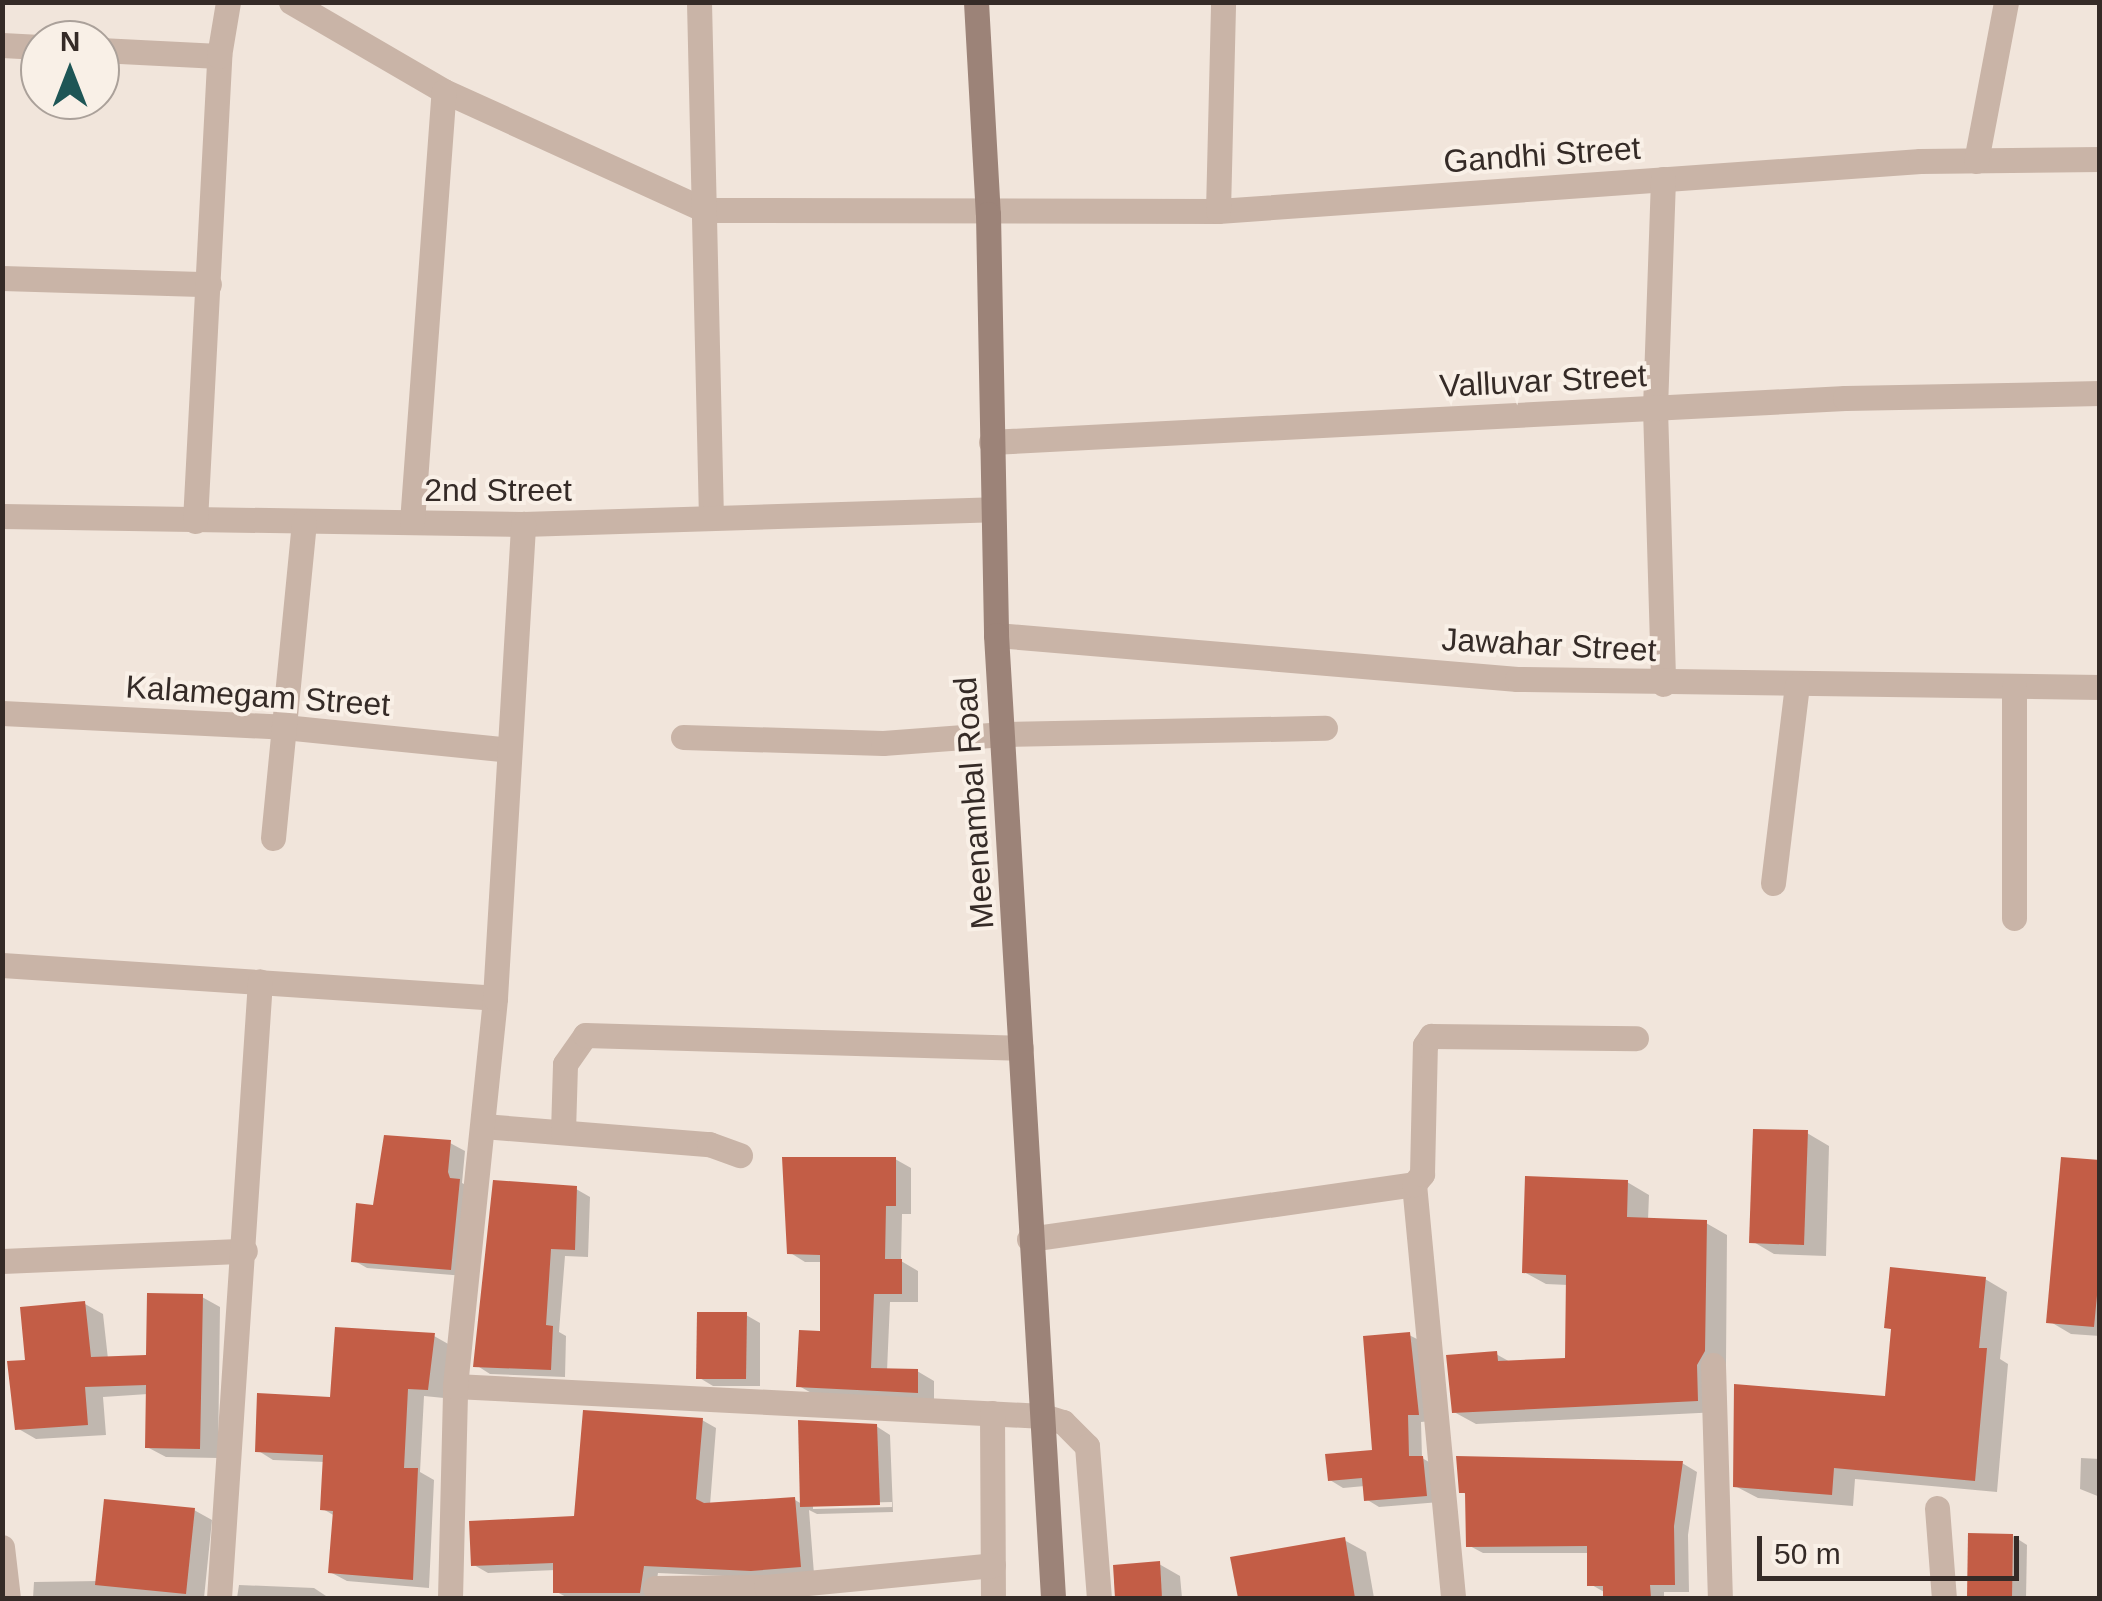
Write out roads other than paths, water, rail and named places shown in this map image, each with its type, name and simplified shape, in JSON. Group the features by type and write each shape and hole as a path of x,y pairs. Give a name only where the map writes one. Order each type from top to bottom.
{"main road":[{"name":"Meenambal Road","path":"976,2 988,214 996,635 1053,1598"}],"street":[{"path":"195,520 210,284 218,56 228,2"},
{"path":"291,2 444,92 706,210"},
{"path":"699,2 710,518"},
{"path":"1218,211 1223,2"},
{"path":"1976,161 2006,2"},
{"path":"120,51 218,56"},
{"path":"412,522 444,92"},
{"name":"Gandhi Street","path":"706,210 988,214 1218,211 1976,161 2100,160"},
{"path":"1663,180 1655,408 1663,684"},
{"path":"2,278 210,284"},
{"name":"Valluvar Street","path":"991,442 1845,398 2100,393"},
{"name":"2nd Street","path":"2,516 523,524 993,510"},
{"path":"273,838 304,522"},
{"path":"450,1598 455,1386 494,998 523,524"},
{"name":"Jawahar Street","path":"996,635 1517,679 2100,688"},
{"path":"1773,882 1797,685"},
{"path":"2014,687 2014,918"},
{"name":"Kalamegam Street","path":"2,713 284,728 509,750"},
{"path":"683,737 883,743 1004,734 1325,728"},
{"path":"2,965 494,998"},
{"path":"219,1598 246,1251 260,980"},
{"path":"563,1132 566,1064 586,1035 1021,1048"},
{"path":"1029,1239 1414,1184 1422,1174 1425,1045 1431,1036 1636,1038"},
{"path":"482,1126 710,1144 740,1156"},
{"path":"1414,1184 1453,1598"},
{"path":"2,1261 246,1251"},
{"path":"1713,1365 1720,1598"},
{"path":"455,1386 1043,1416 1063,1422 1087,1446 1099,1598"},
{"path":"992,1413 993,1598"},
{"path":"1937,1508 1944,1598"},
{"path":"2,1547 8,1598"},
{"path":"654,1588 766,1593 993,1565"}]}
